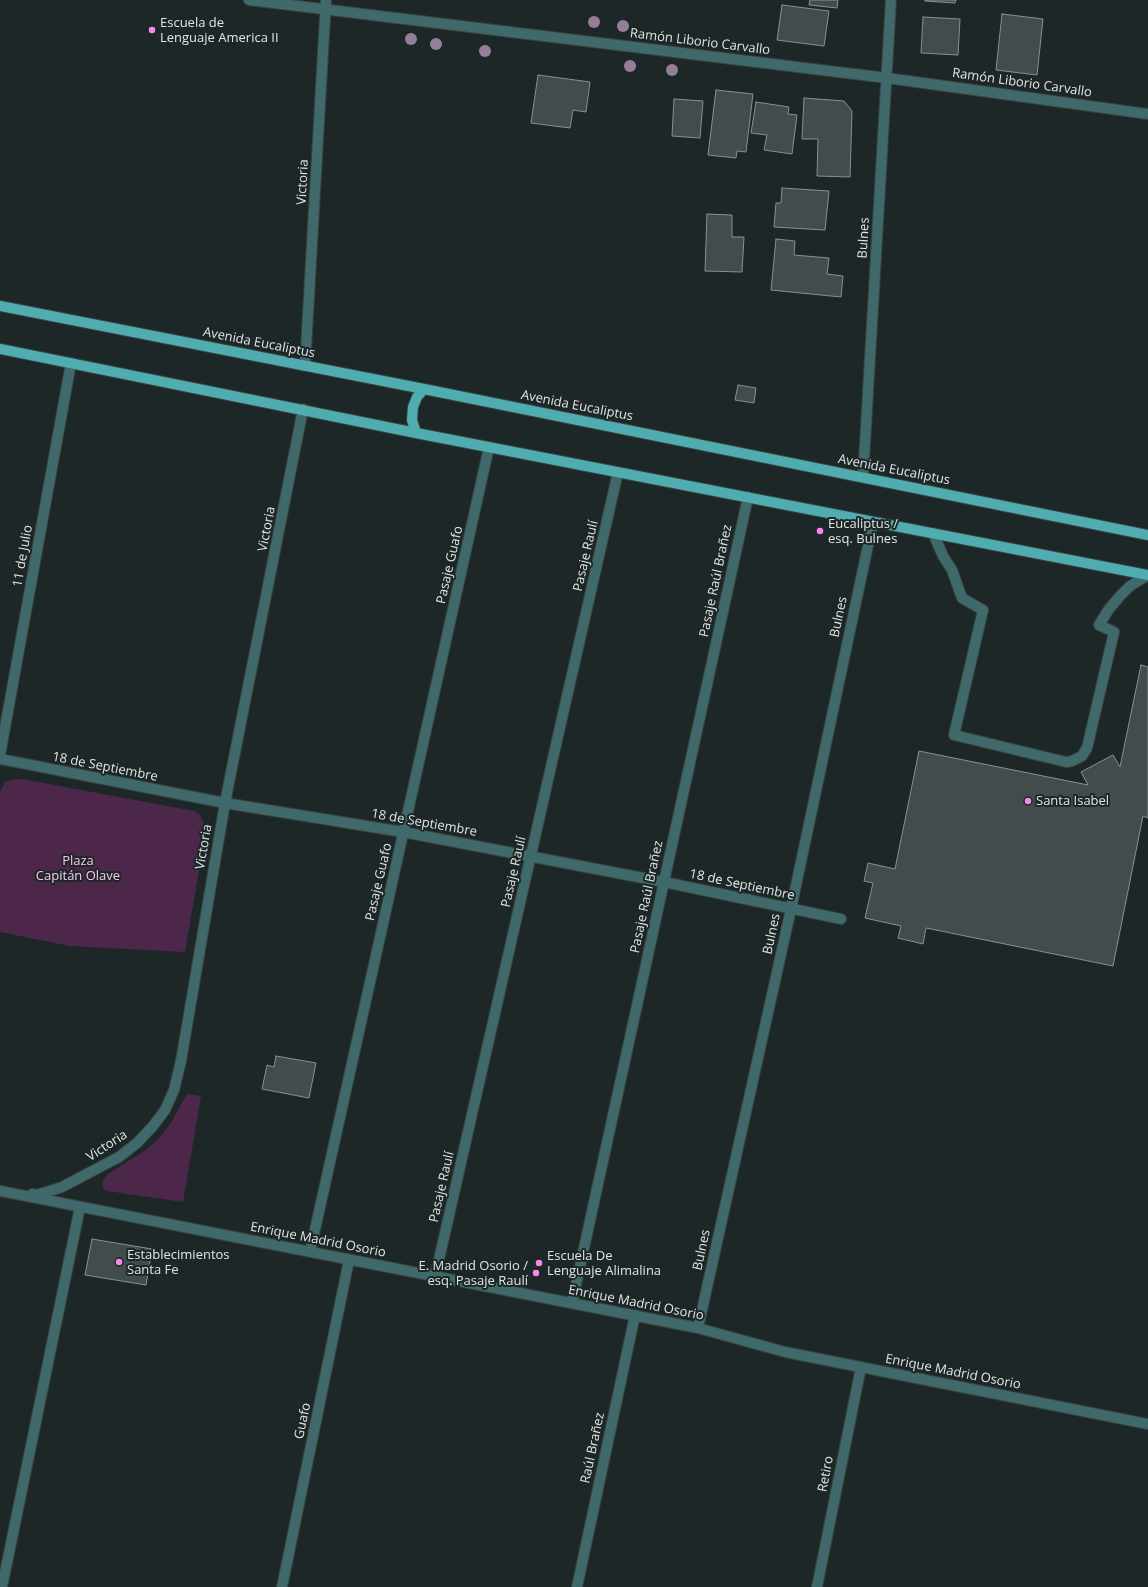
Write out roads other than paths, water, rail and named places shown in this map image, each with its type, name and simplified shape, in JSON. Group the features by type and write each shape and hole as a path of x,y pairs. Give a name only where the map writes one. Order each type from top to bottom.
{"main road":[{"name":"Avenida Eucaliptus","path":"0,306 424,389 1148,535"},
{"path":"0,349 416,433 1148,575"},
{"path":"416,433 412,420 413,407 417,397 424,389"}],"street":[{"name":"Ramón Liborio Carvallo","path":"249,0 326,5 887,78 1148,114"},
{"name":"Bulnes","path":"863,477 891,0"},
{"name":"Victoria","path":"305,366 326,5"},
{"name":"11 de Julio","path":"0,754 71,363"},
{"name":"Victoria","path":"12,1193 37,1195 62,1187 119,1157 137,1143 153,1126 165,1110 174,1090 181,1061 225,803 303,409"},
{"name":"Pasaje Guafo","path":"310,1252 489,447"},
{"name":"Pasaje Raulí","path":"435,1276 618,472"},
{"name":"Pasaje Raúl Brañez","path":"572,1303 748,497"},
{"name":"Bulnes","path":"698,1328 873,522"},
{"path":"933,533 943,556 952,570 962,598 983,610 954,735 1066,762 1072,762 1082,756 1087,748 1114,632 1099,624 1109,609 1130,586 1148,575"},
{"name":"18 de Septiembre","path":"0,760 225,803 403,832 664,882 841,919"},
{"name":"Enrique Madrid Osorio","path":"0,1191 635,1315 698,1328 786,1352 1148,1424"},
{"path":"2,1587 80,1207"},
{"name":"Guafo","path":"282,1587 349,1260"},
{"name":"Raúl Brañez","path":"577,1587 635,1315"},
{"name":"Retiro","path":"817,1587 861,1367"}],"place":[{"name":"Escuela de Lenguaje America II","path":"152,30"},
{"name":"Eucaliptus / esq. Bulnes","path":"820,531"},
{"name":"Santa Isabel","path":"1028,801"},
{"name":"Establecimientos Santa Fe","path":"119,1262"},
{"name":"Escuela De Lenguaje Alimalina","path":"539,1263"},
{"name":"E. Madrid Osorio / esq. Pasaje Raulí","path":"536,1273"}],"park label":[{"name":"Plaza Capitán Olave","path":"78,868"}]}
